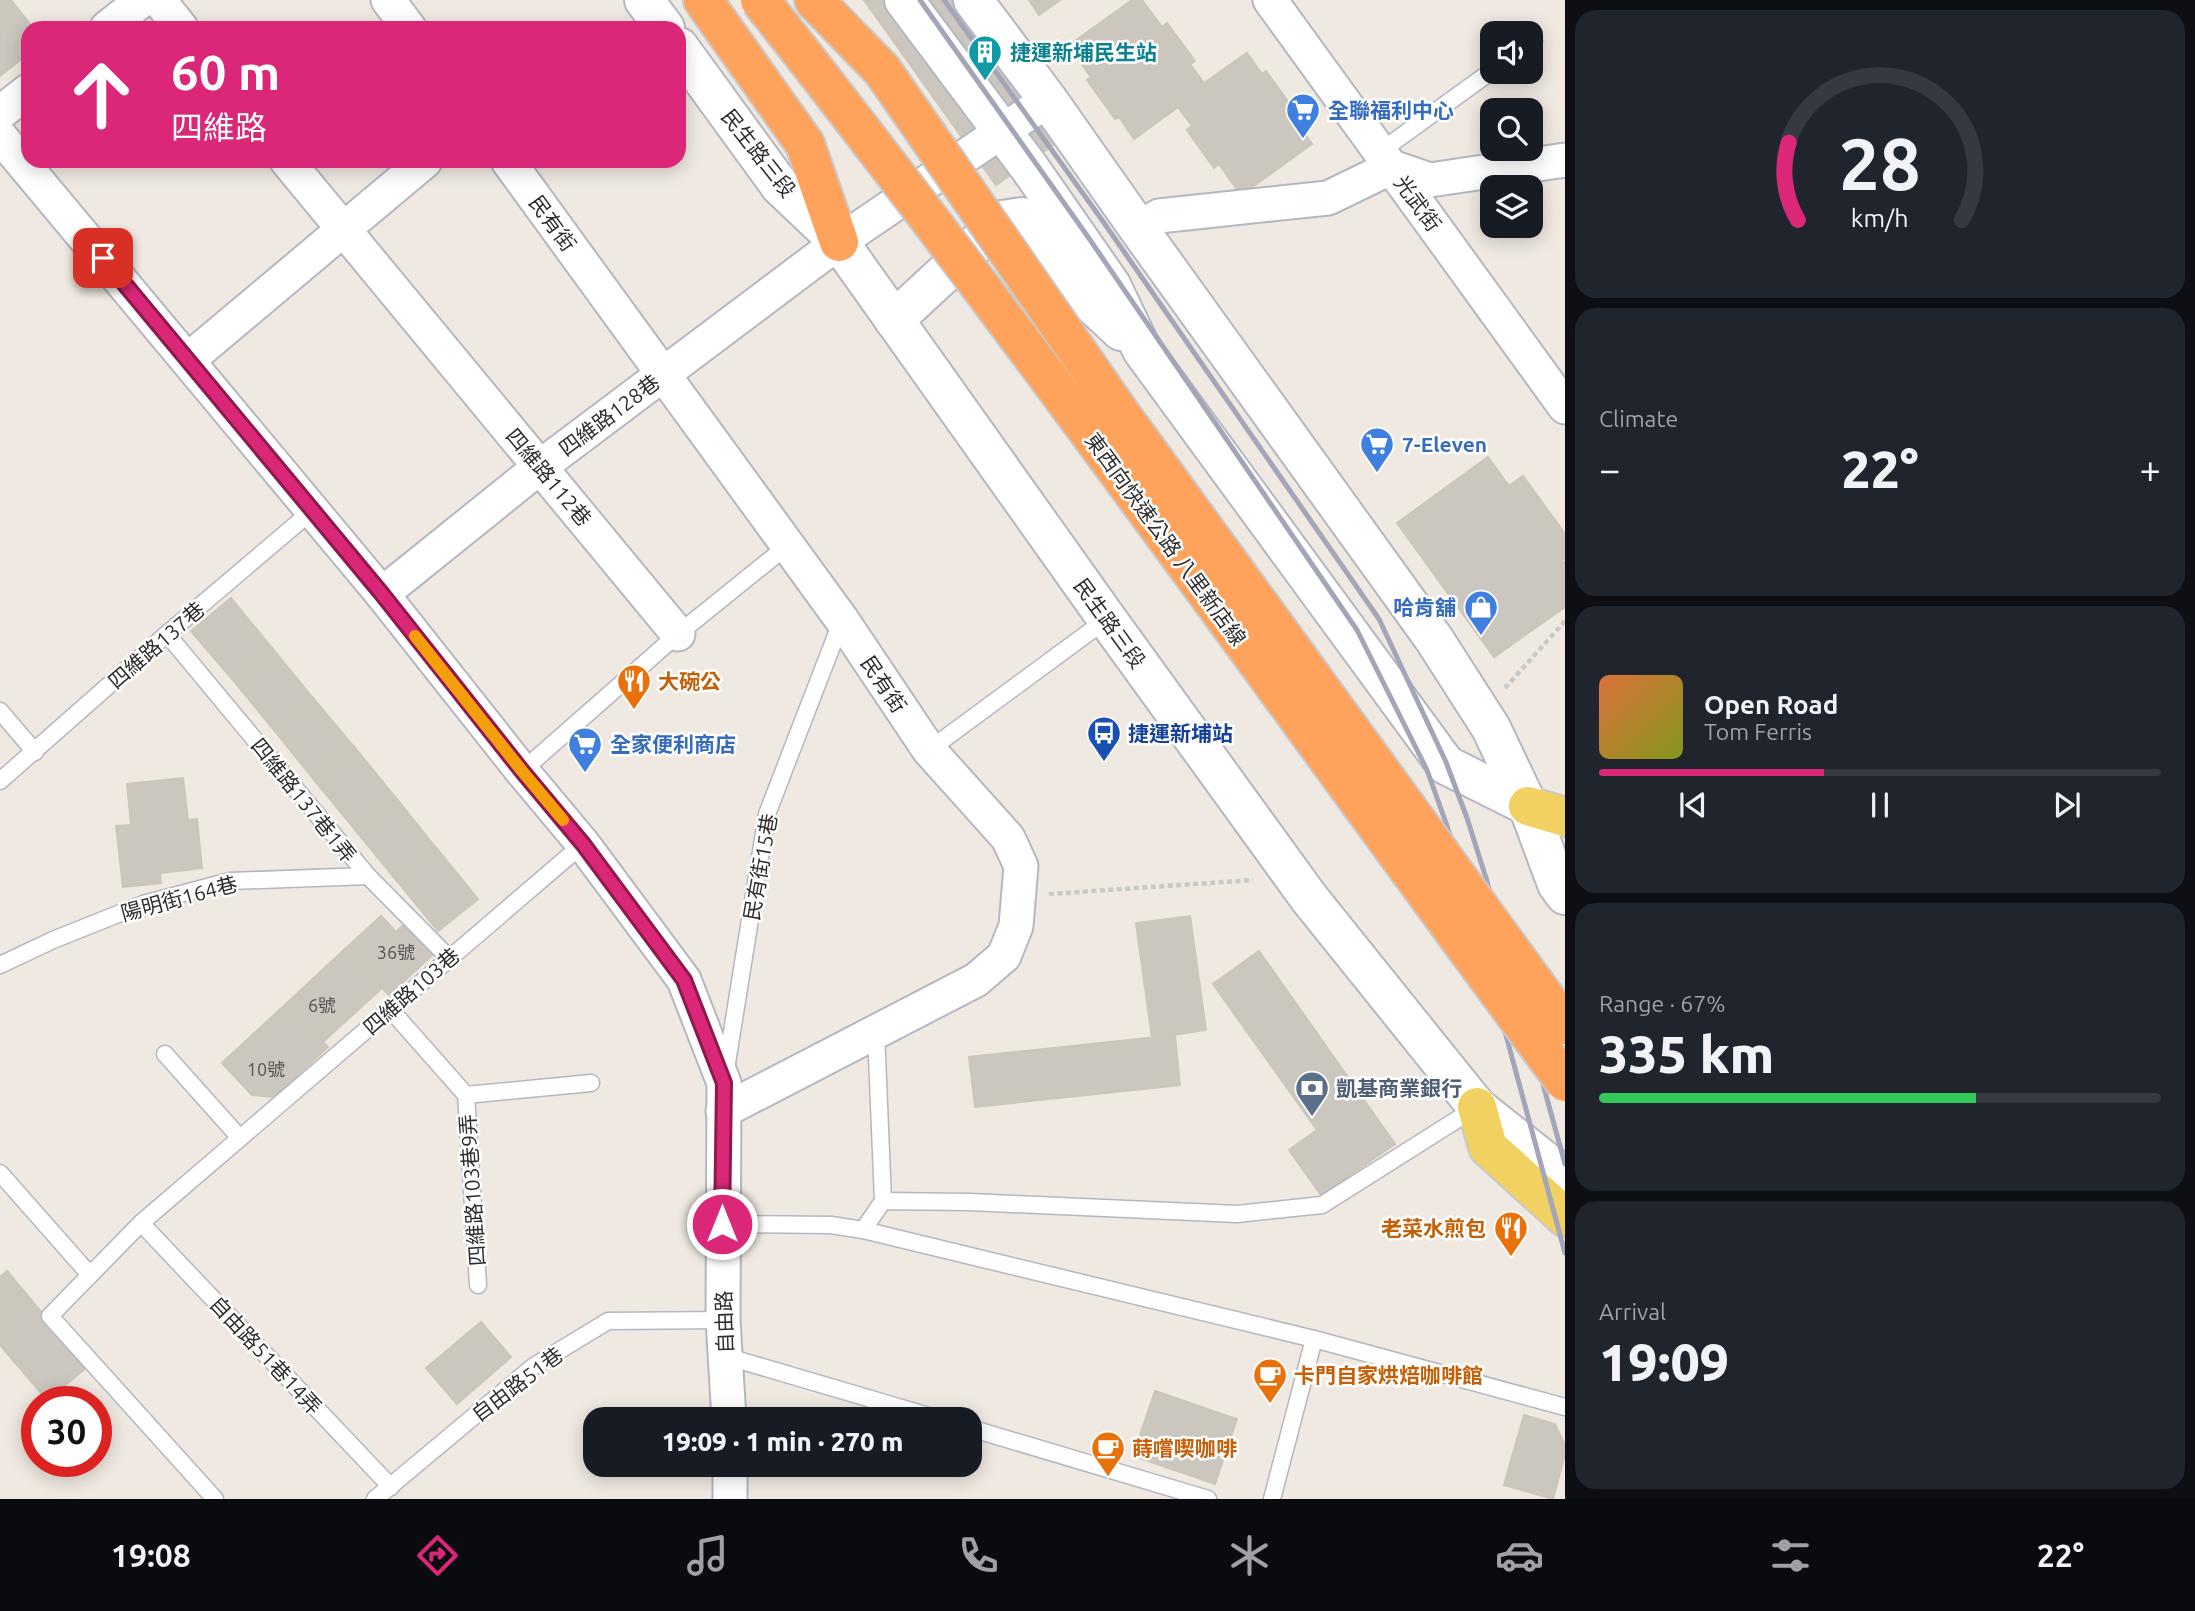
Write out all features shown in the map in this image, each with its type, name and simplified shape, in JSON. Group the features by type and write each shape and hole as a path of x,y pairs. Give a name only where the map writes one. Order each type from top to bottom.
{"highway":[{"path":"703,0 805,144 839,242"},
{"name":"東西向快速公路 八里新店線","path":"760,0 839,100 1099,446 1565,1082"},
{"path":"778,0 839,100"},
{"path":"814,0 881,70"},
{"name":"東西向快速公路 八里新店線","path":"836,0 881,70 1120,414 1565,1025"}],"main road":[{"path":"644,0 660,21"},
{"path":"904,0 1003,132 1111,285 1142,350 1446,765 1528,806 1565,817"},
{"path":"973,0 1048,100 1434,639 1491,728 1528,806 1557,884 1565,895"},
{"name":"民生路三段","path":"686,57 780,186 839,242 1294,877 1477,1107 1565,1177"},
{"path":"894,320 1002,220 1022,217 1037,227 1092,304 1142,350"},
{"path":"1477,1107 1488,1147 1565,1217"}],"street":[{"path":"116,21 142,0"},
{"path":"159,0 176,21"},
{"path":"388,0 404,21"},
{"name":"光武街","path":"1275,2 1565,407"},
{"path":"0,113 21,96"},
{"name":"四維路128巷","path":"382,594 541,466 839,242 1048,100"},
{"name":"自由路","path":"0,136 21,161"},
{"path":"1138,229 1159,216 1328,198 1386,159 1430,180 1565,160"},
{"name":"自由路","path":"27,168 382,594 583,844 684,980 723,1097 723,1320 728,1407"},
{"name":"四維路112巷","path":"293,168 677,634"},
{"path":"188,360 417,168"},
{"name":"民有街","path":"513,168 842,620 929,750 1008,838 1021,866 1016,926 1004,956 976,981 876,1032 723,1097"},
{"path":"730,1477 730,1499"}],"lane":[{"path":"1386,159 1480,81"},
{"name":"四維路137巷","path":"0,782 167,634 313,510"},
{"path":"522,771 677,634 787,546"},
{"path":"929,750 1107,619"},
{"name":"民有街15巷","path":"723,1097 767,814 842,620"},
{"name":"四維路137巷1弄","path":"167,634 368,876 449,958"},
{"path":"0,711 35,751"},
{"name":"四維路103巷","path":"215,1499 50,1317 141,1223 583,844"},
{"name":"陽明街164巷","path":"0,965 53,940 144,904 230,881 368,876"},
{"name":"四維路103巷9弄","path":"390,1009 466,1095 478,1285"},
{"path":"863,1230 883,1201 876,1032"},
{"path":"165,1054 240,1138"},
{"name":"四維路103巷9弄","path":"466,1095 592,1083"},
{"path":"883,1201 970,1202 1237,1214 1322,1205 1477,1107"},
{"path":"0,1173 90,1275"},
{"name":"自由路51巷14弄","path":"141,1223 384,1494"},
{"path":"722,1224 831,1225 863,1230 1314,1339 1565,1407"},
{"name":"自由路51巷","path":"384,1494 534,1366 608,1321 723,1320"},
{"path":"1272,1499 1314,1339"},
{"path":"725,1356 898,1407"},
{"path":"982,1432 1208,1499"}],"path":[{"path":"1505,689 1565,621"},
{"path":"1020,895 1294,877"}],"building":[{"path":"0,0 11,0 28,21 21,21 21,60 0,76"},
{"name":"捷運新埔民生站","path":"864,0 989,0 1079,127 996,185"},
{"path":"1029,0 1060,0 1039,15"},
{"path":"1132,0 1142,0 1162,27 1167,23 1195,61 1190,64 1204,83 1247,53 1262,74 1266,71 1294,110 1290,113 1312,144 1241,195 1219,164 1214,168 1187,130 1192,126 1178,107 1134,139 1119,117 1115,119 1087,80 1091,77 1068,46"},
{"path":"1488,457 1509,486 1523,476 1565,534 1565,558 1562,560 1565,563 1565,607 1494,657 1397,523"},
{"path":"231,598 272,648 233,680 191,631"},
{"path":"272,648 313,698 274,730 233,680"},
{"path":"313,698 355,748 315,781 274,730"},
{"path":"355,748 396,798 356,831 315,781"},
{"path":"183,778 188,820 197,819 202,868 160,873 161,883 123,887 116,826 131,825 127,784"},
{"path":"396,798 437,849 397,881 356,831"},
{"path":"437,849 478,899 438,931 397,881"},
{"path":"381,916 396,932 413,916 441,947 389,995 345,949"},
{"path":"1190,916 1206,1030 1152,1038 1136,923"},
{"path":"345,949 382,988 323,1042 287,1003"},
{"path":"1259,951 1395,1144 1321,1195 1289,1150 1317,1130 1213,984"},
{"path":"287,1003 328,1047 274,1097 252,1095 222,1063"},
{"path":"1175,1035 1180,1085 975,1107 969,1057"},
{"path":"7,1271 87,1367 64,1386 35,1386 0,1345 0,1277"},
{"path":"481,1322 511,1357 457,1404 426,1368"},
{"path":"1155,1391 1237,1419 1215,1484 1133,1456"},
{"path":"1524,1415 1555,1424 1565,1445 1553,1499 1504,1485"}],"railway":[{"path":"920,0 1086,234 1357,630 1427,770 1446,823 1565,1253"},
{"path":"944,0 1102,220 1379,619 1446,762 1467,818 1565,1164"}],"slow traffic":[{"path":"415,636 563,820"}],"place":[{"name":"捷運新埔民生站","path":"985,82"},
{"name":"全聯福利中心","path":"1303,140"},
{"name":"7-Eleven","path":"1377,474"},
{"name":"哈肯舖","path":"1481,637"},
{"name":"大碗公","path":"634,711"},
{"name":"捷運新埔站","path":"1104,763"},
{"name":"全家便利商店","path":"585,774"},
{"name":"凱基商業銀行","path":"1312,1118"},
{"name":"老菜水煎包","path":"1511,1258"},
{"name":"卡門自家烘焙咖啡館","path":"1270,1405"},
{"name":"蒔嚐喫咖啡","path":"1108,1478"}],"route":[{"path":"103,258 382,594 583,844 684,980 724,1083 722,1224"}]}
